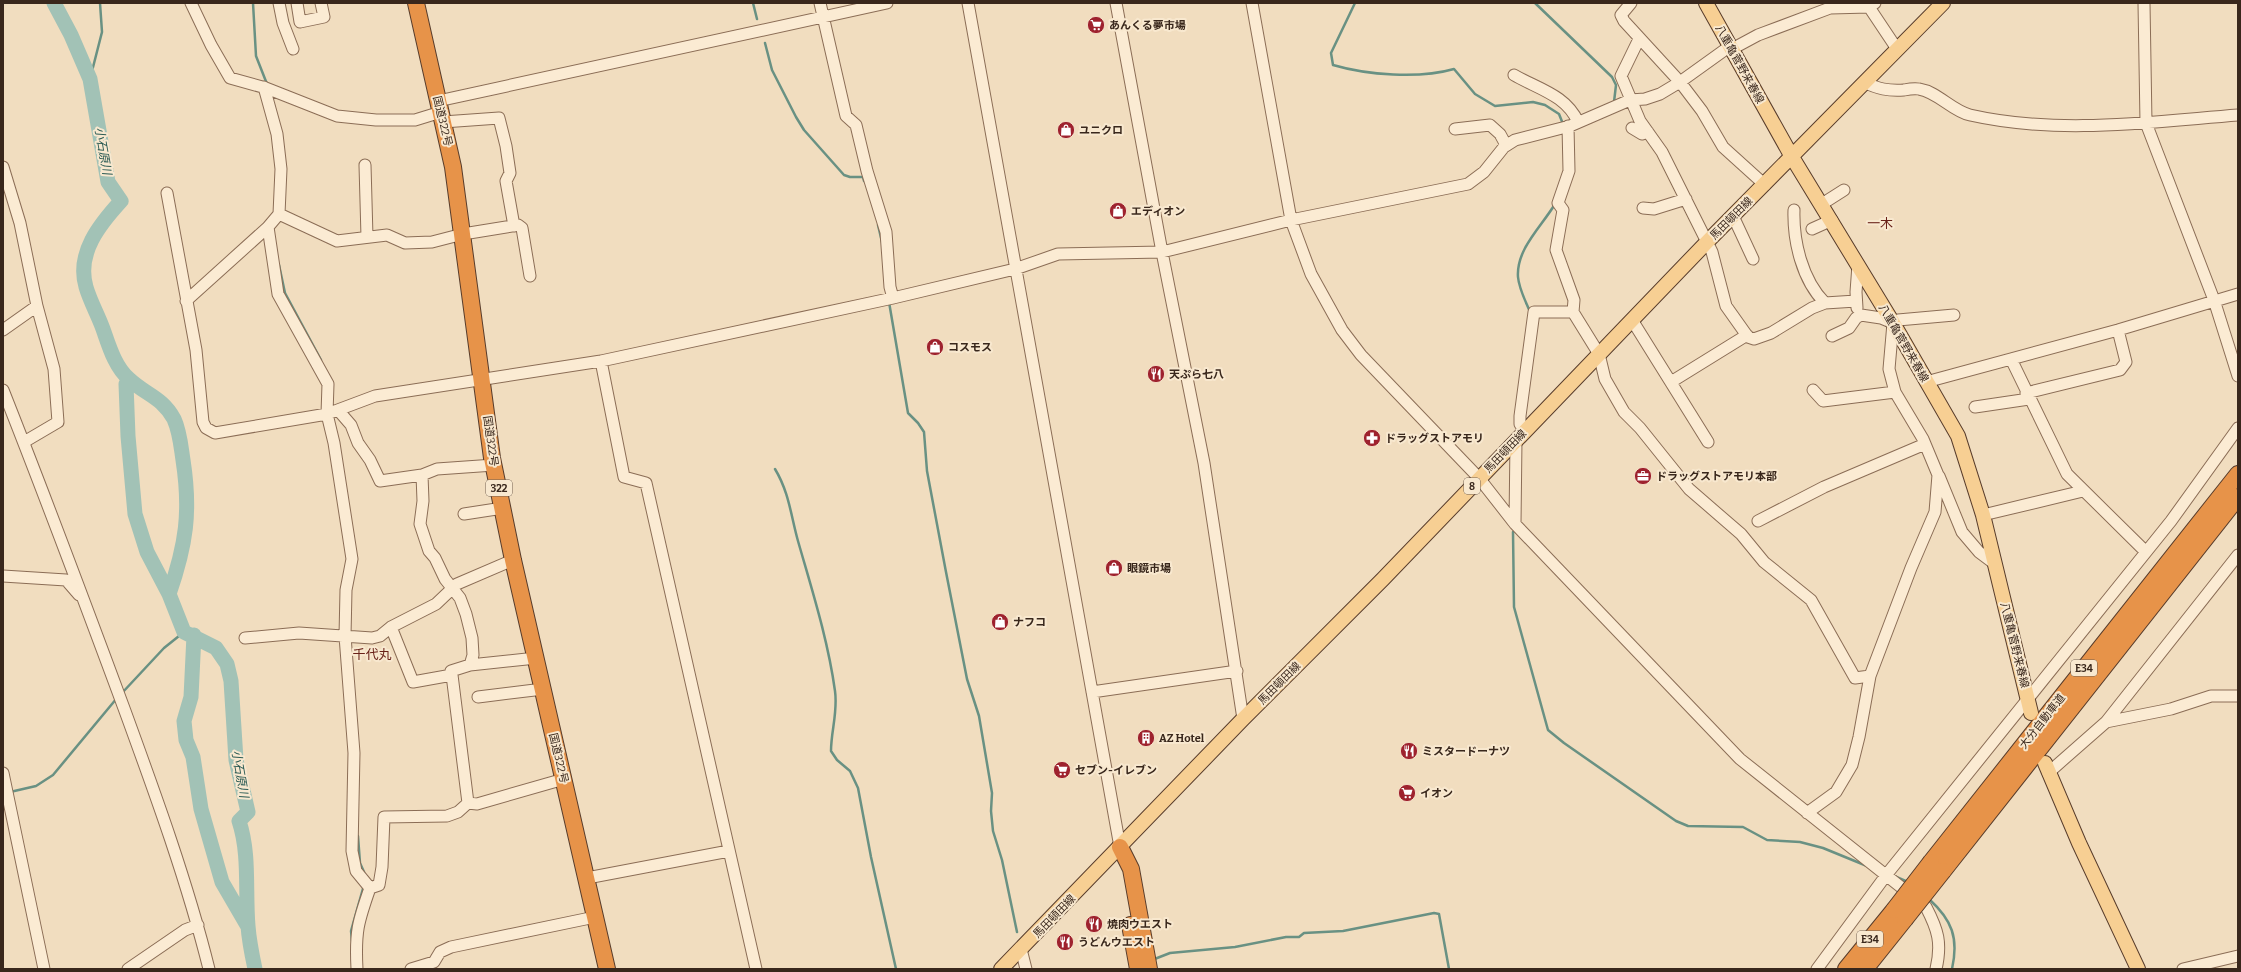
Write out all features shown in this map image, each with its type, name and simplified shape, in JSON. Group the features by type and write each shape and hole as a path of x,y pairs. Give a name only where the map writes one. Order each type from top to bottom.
{"highway":[{"name":"国道322号","path":"416,3 453,167 494,465 513,560 607,969"},
{"name":"大分自動車道","path":"1937,867 2238,474"},
{"name":"大分自動車道","path":"1846,969 1899,914 2238,497"},
{"path":"1120,847 1122,875 1138,969"},
{"path":"1120,847 1132,869 1149,969"},
{"name":"大分自動車道","path":"1865,969 1899,914"}],"main road":[{"name":"八重亀菅野来春線","path":"1706,3 1729,49 1792,157 1832,220 1893,323 1958,436 1983,514 2031,713"},
{"name":"馬田頓田線","path":"1001,969 1243,719 1388,573 1707,242 1765,185 1864,82 1943,3"},
{"path":"2047,768 2138,969"}],"street":[{"path":"191,3 211,45 230,78 264,87 337,116 376,120 415,120 441,112 823,16 887,3"},
{"path":"279,3 283,22 293,49"},
{"path":"296,3 300,22 324,17 321,3"},
{"path":"820,3 846,116 856,125 867,171 886,232 890,287 889,299"},
{"path":"968,3 1120,847"},
{"path":"1116,3 1162,252 1204,463 1237,671 1243,719"},
{"path":"1252,3 1291,220 1311,274 1323,300 1342,330 1361,354 1479,478 1515,524 1740,759 1807,813 1887,874 1926,907 1937,929 1940,952 1936,969"},
{"path":"1631,3 1622,15 1624,21 1680,82 1702,111 1723,147 1765,185"},
{"path":"2144,3 2146,123 2214,300 2238,376"},
{"path":"167,193 196,350 203,422 206,428 215,433 333,412 374,396 601,361 889,299 1015,269 1058,254 1162,252 1291,220 1468,184 1484,172 1506,145 1522,138 1568,126 1630,100 1645,99 1680,82 1729,49 1758,35 1830,8 1872,5 1897,49"},
{"path":"1639,39 1621,76 1640,121 1662,152 1707,242 1726,306 1747,335 1754,339 1771,333 1812,308 1825,303 1856,301"},
{"path":"1514,75 1547,90 1573,110 1568,126 1569,171 1558,203 1563,210 1556,250 1574,300 1573,312 1600,354 1605,379 1624,412 1640,428 1689,489 1741,534 1764,562 1810,600 1855,678 1870,676"},
{"path":"1864,82 1877,89 1892,91 1919,88 1934,94 1968,114 2045,126 2146,123 2238,115"},
{"path":"186,301 281,215 281,169 277,134 264,87"},
{"path":"441,112 499,118 506,146 510,173 506,181 514,226"},
{"path":"1455,129 1490,125 1500,134 1506,145"},
{"path":"1632,128 1642,134 1648,132"},
{"path":"365,165 367,237"},
{"path":"3,167 20,223 37,306 54,369 58,422 24,442"},
{"path":"1822,204 1844,190"},
{"path":"1644,208 1654,209 1686,199"},
{"path":"1794,210 1793,228 1798,248 1814,289 1825,303"},
{"path":"281,215 336,241 387,235 405,243 432,242 463,234 514,226 522,228 530,276"},
{"path":"1733,216 1753,259"},
{"path":"1812,229 1832,220"},
{"path":"268,227 278,294 328,384 333,412 334,443 352,559 346,590 354,753 352,851 356,871 366,883 379,884 384,817 446,816 458,812 468,804 477,804 564,779"},
{"path":"1858,264 1856,301 1861,315"},
{"path":"1926,382 2118,330 2238,294"},
{"path":"3,330 37,306"},
{"path":"1515,524 1520,416 1534,312 1573,312"},
{"path":"1832,336 1849,328 1856,318 1861,315 1881,318 1893,323"},
{"path":"1893,323 1898,320 1954,315"},
{"path":"1632,320 1708,442"},
{"path":"1893,323 1889,369 1895,392 1925,444 1962,532 1979,552 1995,564"},
{"path":"1975,407 2028,396 2120,370 2126,362 2118,330"},
{"path":"1672,382 1747,335"},
{"path":"2011,359 2067,474 2083,492 2146,552"},
{"path":"601,361 624,477 646,483 756,969"},
{"path":"3,390 85,602 164,819 198,926 209,969"},
{"path":"1813,390 1823,401 1895,392"},
{"path":"333,412 351,425 358,443 370,460 377,479 380,481 422,475 437,469 494,465"},
{"path":"1820,967 1887,874 2146,552 2238,428"},
{"path":"1758,521 1824,487 1925,444"},
{"path":"422,475 423,501 420,524 429,552 452,590 460,598 466,614 472,638 473,655 470,665"},
{"path":"1807,813 1836,792 1852,765 1859,737 1870,676 1911,568 1935,512 1938,475"},
{"path":"1983,514 2083,492"},
{"path":"464,514 503,508"},
{"path":"2047,768 2106,722 2238,556"},
{"path":"245,638 298,633 348,637 380,636 391,627 436,604 457,584 513,560"},
{"path":"3,576 66,580 85,602"},
{"path":"391,627 413,682 452,675"},
{"path":"468,804 451,671 470,665 536,658"},
{"path":"1092,692 1237,671"},
{"path":"478,697 543,689"},
{"path":"2106,722 2171,709 2211,696 2238,696"},
{"path":"3,773 44,969"},
{"path":"586,878 729,851"},
{"path":"357,969 356,938 358,920 366,883"},
{"path":"411,969 434,962 440,952 451,947 595,917"},
{"path":"128,969 185,930 198,926"},
{"path":"1021,949 1026,969"},
{"path":"2183,969 2238,956"}],"waterway":[{"name":"小石原川","path":"54,3 71,35 90,79 108,182 121,201 98,229 87,251 84,262 86,287 110,349 120,369 129,379 164,406 174,419 178,429 187,496 187,512 183,544 169,594"},
{"path":"90,79 102,32 100,3"},
{"path":"253,3 256,56 267,84"},
{"path":"753,3 757,19"},
{"path":"1355,3 1331,53 1333,65 1361,71 1409,75 1454,69 1475,94 1495,106 1533,102 1545,105 1559,114 1563,124"},
{"path":"1535,3 1612,77 1616,85 1614,102"},
{"path":"765,43 772,70 804,130 844,175 850,177 863,177 864,181"},
{"path":"1530,312 1520,286 1518,267 1525,247 1555,204"},
{"path":"878,225 882,242"},
{"path":"279,265 285,293 321,360"},
{"path":"889,302 908,413 918,423 924,432 927,471 946,572 967,679 979,716 992,793 991,811 993,831 1002,860 1017,932"},
{"name":"小石原川","path":"129,379 126,384 128,436 135,514 147,552 169,594 184,632 216,648 227,664 231,681 236,760 248,812 239,821 245,846 248,926 255,969"},
{"path":"775,469 787,495 798,541 819,615 832,672 836,699 831,751 837,760 850,771 858,788 871,857 896,969"},
{"path":"1513,532 1514,607 1548,730 1564,743 1676,821 1688,826 1743,827 1767,840 1800,842 1823,848 1867,866"},
{"path":"122,693 164,648 184,632"},
{"name":"小石原川","path":"194,635 191,697 184,721 186,740 193,757 201,809 222,882 247,925"},
{"path":"10,792 36,786 53,775 117,698"},
{"path":"358,836 360,863 364,872"},
{"path":"1894,876 1908,882"},
{"path":"352,941 351,931 364,885"},
{"path":"1929,899 1943,914 1952,930 1955,948 1952,969"},
{"path":"1152,960 1170,953 1235,947 1286,937 1299,937 1304,933 1343,931 1434,913 1439,914 1449,969"}],"place":[{"name":"あんくる夢市場","path":"1096,25"},
{"name":"ユニクロ","path":"1066,130"},
{"name":"エディオン","path":"1118,211"},
{"name":"コスモス","path":"935,347"},
{"name":"天ぷら七八","path":"1156,374"},
{"name":"ドラッグストアモリ","path":"1372,438"},
{"name":"ドラッグストアモリ本部","path":"1643,476"},
{"name":"眼鏡市場","path":"1114,568"},
{"name":"ナフコ","path":"1000,622"},
{"name":"AZ Hotel","path":"1146,738"},
{"name":"ミスタードーナツ","path":"1409,751"},
{"name":"セブン-イレブン","path":"1062,770"},
{"name":"イオン","path":"1407,793"},
{"name":"焼肉ウエスト","path":"1094,924"},
{"name":"うどんウエスト","path":"1065,942"}],"district":[{"name":"一木","path":"1880,223"},
{"name":"千代丸","path":"372,654"}]}
